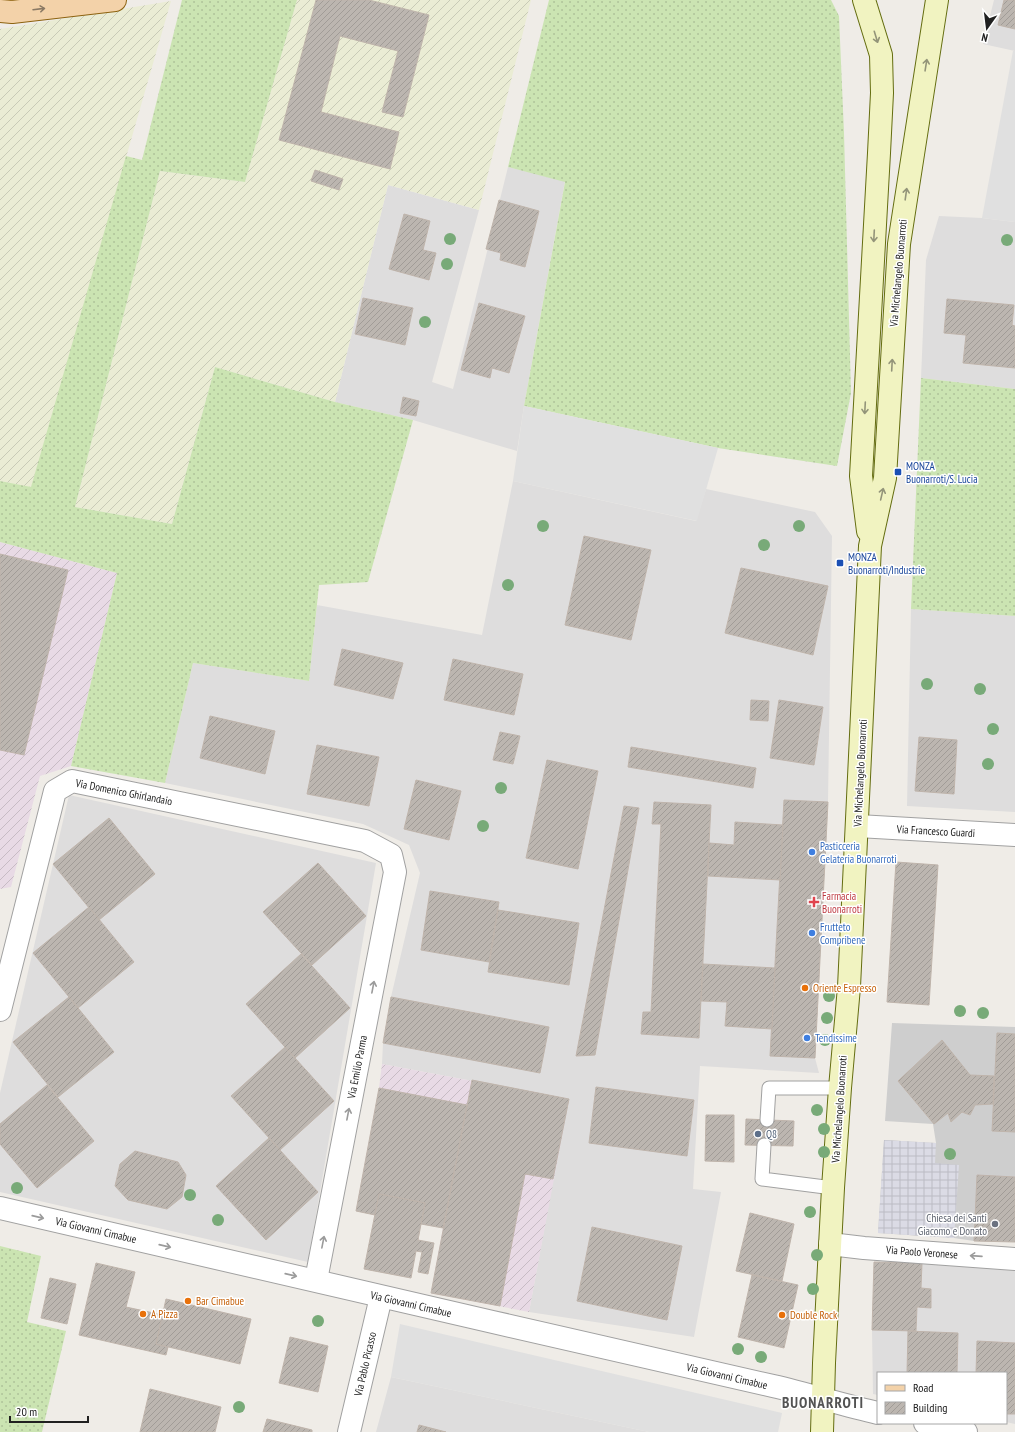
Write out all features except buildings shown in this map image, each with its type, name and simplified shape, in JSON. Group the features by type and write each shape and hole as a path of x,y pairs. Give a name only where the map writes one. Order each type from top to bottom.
{"main road":[{"path":"0,11 12,12 115,0"}],"street":[{"name":"Via Michelangelo Buonarroti","path":"822,1432 833,1188 849,987 858,826 870,546 861,476 882,93 882,55 864,0"},
{"name":"Via Michelangelo Buonarroti","path":"870,546 885,478 898,244 937,0"},
{"name":"Via Domenico Ghirlandaio","path":"0,1010 55,791 72,781 365,841 391,855"},
{"name":"Via Francesco Guardi","path":"858,826 1015,834"},
{"name":"Via Emilio Parma","path":"316,1280 395,872 391,855"},
{"name":"Via Giovanni Cimabue","path":"0,1208 316,1280 381,1297 788,1389 877,1413"},
{"name":"Via Paolo Veronese","path":"830,1244 864,1248 1015,1259"},
{"name":"Via Pablo Picasso","path":"349,1432 381,1297"},
{"path":"930,1424 966,1432"}],"lane":[{"path":"767,1120 769,1088 840,1088"},
{"path":"764,1146 762,1179 833,1188"}],"shaded area":[{"path":"994,0 1015,0 1015,51 983,44"},
{"path":"1013,51 1015,51 1015,222 982,218"},
{"path":"508,167 565,181 517,451 413,420 335,402 388,185 479,210 432,382 453,389"},
{"path":"939,216 982,218 1015,222 1015,389 921,378 926,260"},
{"path":"524,406 718,448 697,521 513,481"},
{"path":"513,481 696,521 706,489 815,512 832,536 828,802 815,1058 819,1073 700,1066 693,1189 721,1192 694,1337 529,1312 568,1099 382,1064 383,1043 391,997 420,873 409,845 363,824 165,783 193,663 309,681 317,605 482,635"},
{"path":"0,542 117,573 71,766 40,776 11,887 0,889"},
{"path":"911,609 1015,616 1015,812 907,806"},
{"path":"69,795 376,863 308,1262 0,1192 0,1093"},
{"path":"892,1023 1015,1027 1015,1242 974,1241 954,1238 878,1233 884,1140 936,1143 933,1124 885,1121"},
{"path":"382,1064 569,1099 529,1312 431,1293 443,1228 356,1211 379,1088"},
{"path":"884,1140 936,1143 935,1163 959,1165 954,1238 878,1233"},
{"path":"874,1262 922,1263 1015,1271 1015,1424 1007,1422 1007,1372 877,1372 877,1395 873,1394 872,1330"},
{"path":"400,1324 782,1413 778,1432 649,1432 391,1377"},
{"path":"391,1377 649,1432 376,1432"}],"green space":[{"path":"182,0 297,0 245,182 160,171 75,507 172,524 215,367 335,402 413,420 368,582 319,585 309,681 193,663 165,783 71,766 117,573 0,542 0,481 31,487 126,156 142,160"},
{"path":"297,0 531,0 479,210 388,185 335,402 215,367 172,524 75,507 160,171 245,182"},
{"path":"549,0 831,0 839,16 844,133 851,393 837,466 718,448 524,406 565,182 508,167"},
{"path":"171,1 31,488 0,481 0,29"},
{"path":"921,378 1015,389 1015,616 911,609"},
{"path":"0,1246 41,1256 27,1322 66,1331 42,1432 0,1432"}],"place":[{"name":"MONZA Buonarroti/S. Lucia","path":"898,472"},
{"name":"MONZA Buonarroti/Industrie","path":"840,563"},
{"name":"Pasticceria Gelateria Buonarroti","path":"812,852"},
{"name":"Farmacia Buonarroti","path":"814,902"},
{"name":"Frutteto Compribene","path":"812,933"},
{"name":"Oriente Espresso","path":"805,988"},
{"name":"Tendissime","path":"807,1038"},
{"name":"Q8","path":"758,1134"},
{"name":"Chiesa dei Santi Giacomo e Donato","path":"995,1224"},
{"name":"Bar Cimabue","path":"188,1301"},
{"name":"A Pizza","path":"143,1314"},
{"name":"Double Rock","path":"782,1315"}],"district":[{"name":"BUONARROTI","path":"823,1403"}]}
